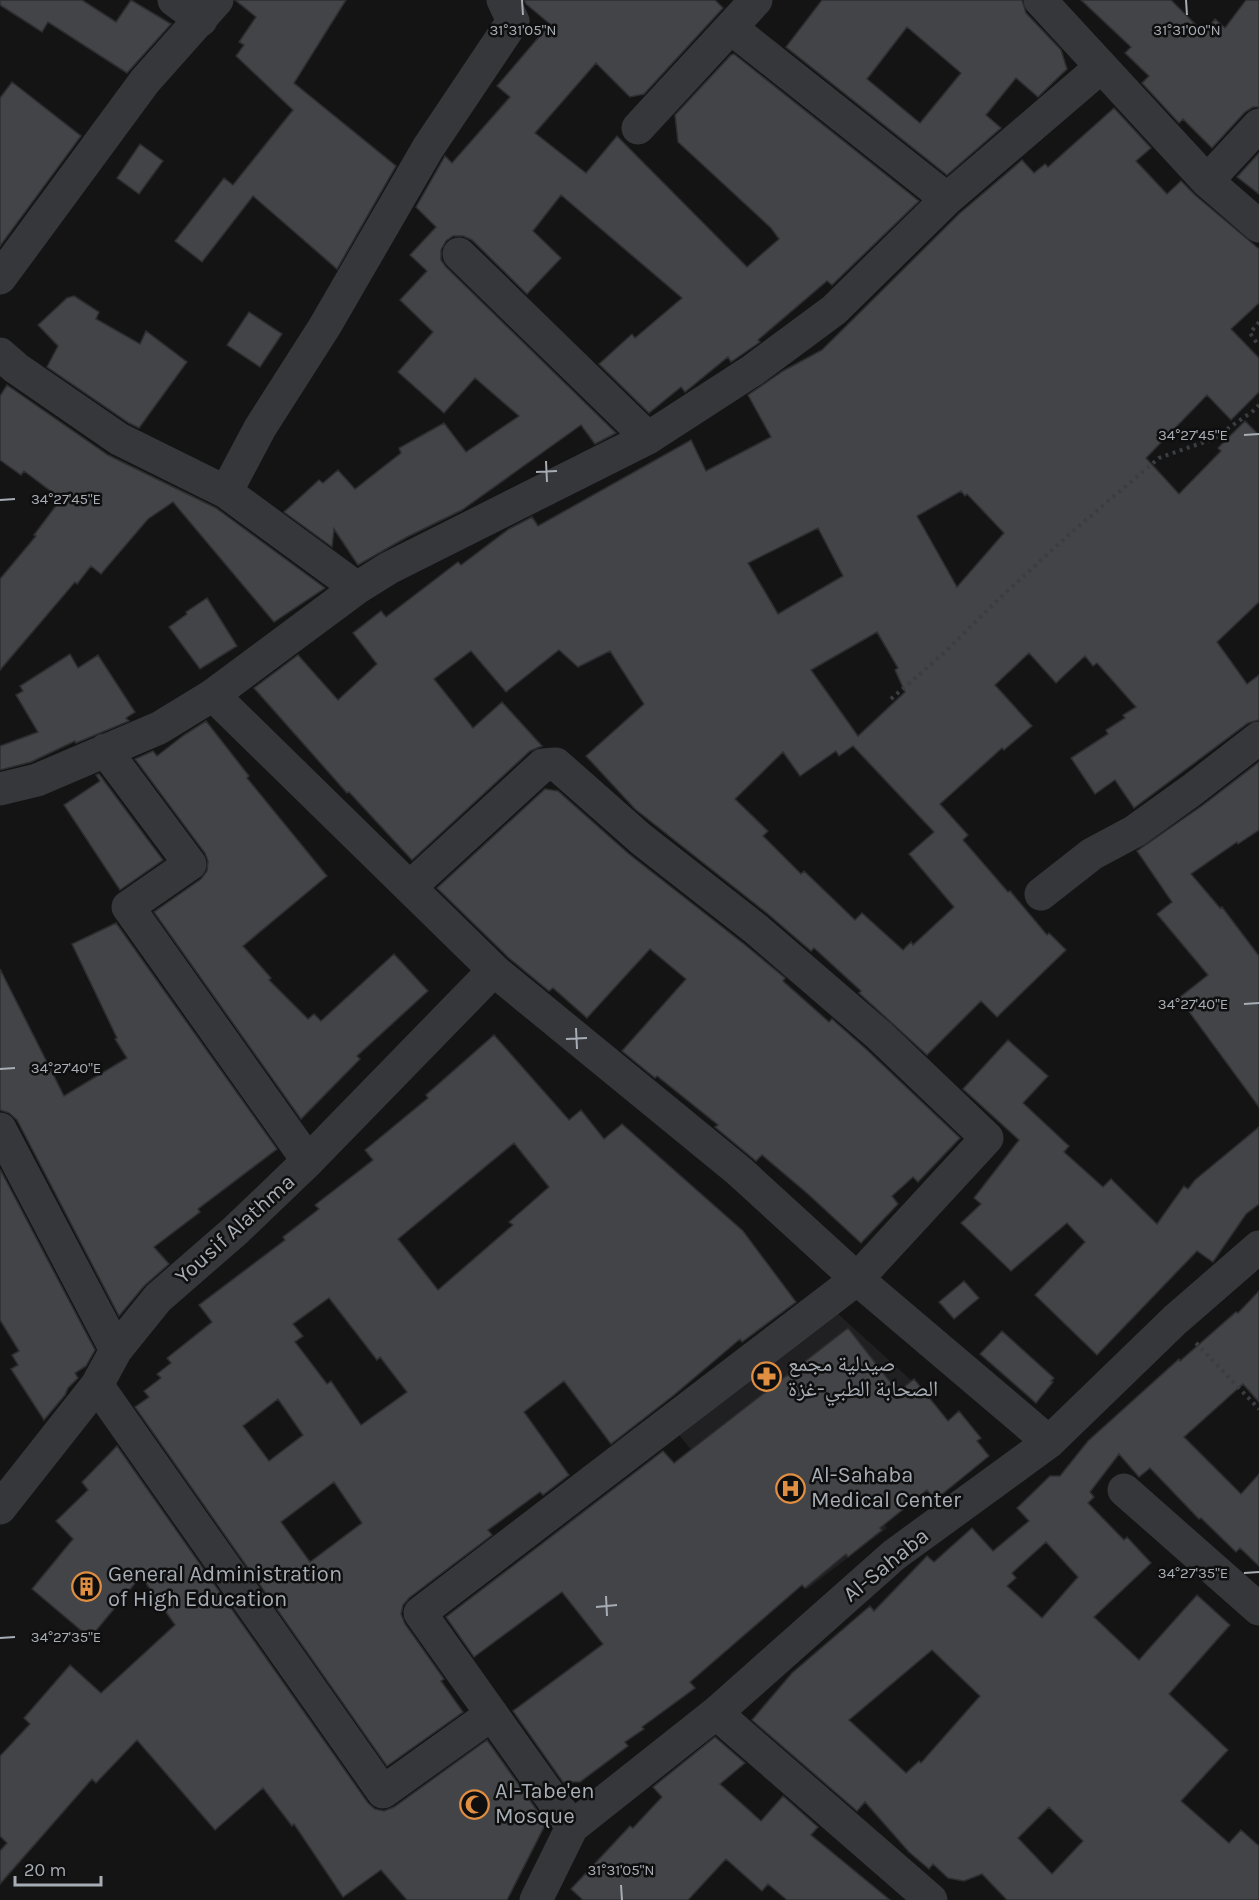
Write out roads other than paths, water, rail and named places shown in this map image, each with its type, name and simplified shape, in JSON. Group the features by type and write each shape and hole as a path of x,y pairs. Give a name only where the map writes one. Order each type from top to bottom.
{"street":[{"path":"0,278 145,81 209,10 174,0"},
{"path":"226,492 260,428 325,326 428,148 513,21 503,0"},
{"path":"638,128 756,0"},
{"path":"1040,0 1207,181 1259,226"},
{"path":"731,28 947,199"},
{"path":"0,789 37,780 159,728 213,695 357,588 389,568 648,438 753,370 834,310 947,199 1101,66"},
{"path":"1207,181 1259,125"},
{"path":"459,254 648,438"},
{"path":"0,354 16,368 119,439 226,492 357,588"},
{"path":"213,695 494,970 739,1171 857,1279 1049,1442"},
{"path":"1041,894 1092,854 1135,831 1173,804 1259,738"},
{"path":"105,750 189,864 128,907 308,1161"},
{"path":"410,887 543,765 556,764 641,840 756,929 879,1035 987,1138 857,1279 420,1613 572,1827"},
{"name":"Yousif Alathma","path":"0,1508 97,1384 116,1350 158,1298 235,1232 308,1161 494,970"},
{"path":"0,1129 116,1350"},
{"name":"Al-Sahaba","path":"536,1900 572,1827 716,1713 894,1555 1049,1442 1175,1320 1259,1247"},
{"path":"97,1384 382,1791 492,1714"},
{"path":"1124,1491 1259,1609"},
{"path":"716,1713 932,1900"}],"place":[{"name":"صيدلية مجمع الصحابة الطبي-غزة","path":"767,1377"},
{"name":"Al-Sahaba Medical Center","path":"790,1488"},
{"name":"General Administration of High Education","path":"87,1587"},
{"name":"Al-Tabe'en Mosque","path":"474,1804"}]}
